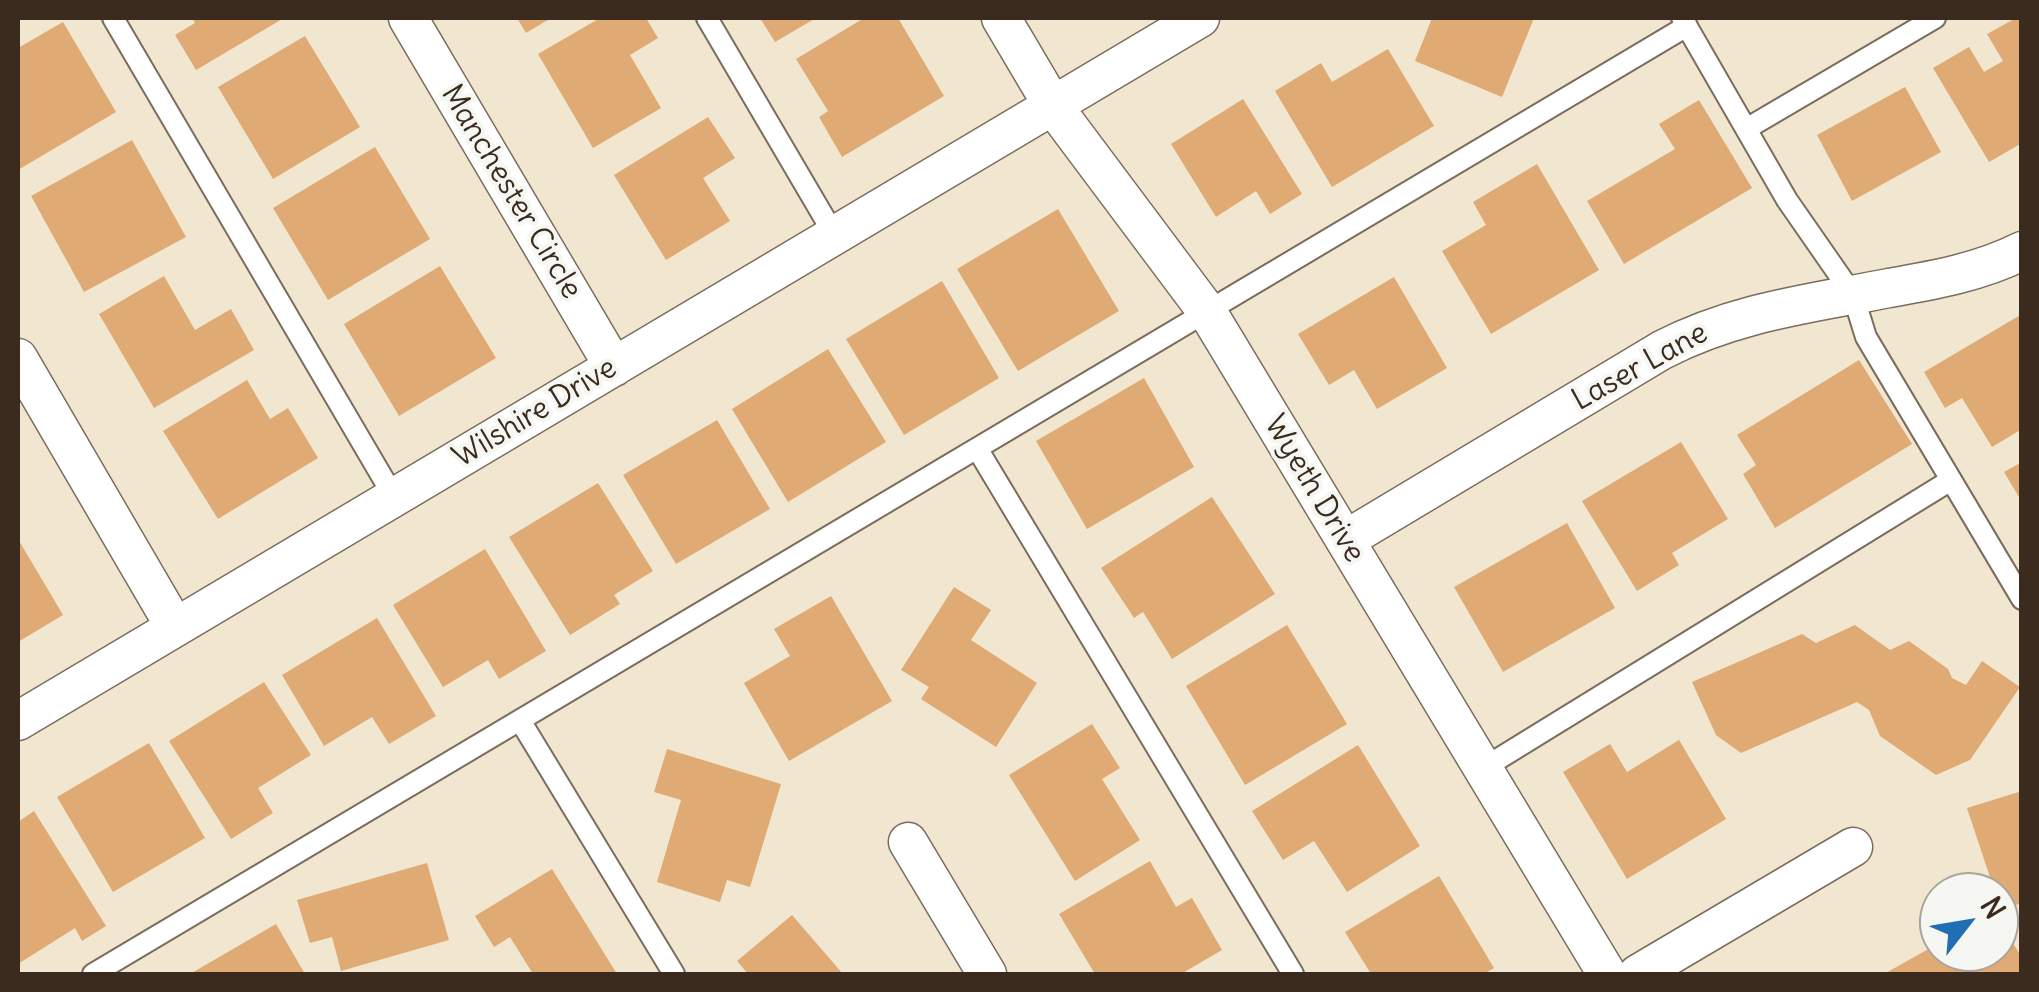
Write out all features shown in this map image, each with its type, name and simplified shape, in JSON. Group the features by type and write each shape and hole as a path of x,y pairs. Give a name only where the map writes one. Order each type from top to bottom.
{"street":[{"name":"Manchester Circle","path":"408,18 614,366"},
{"name":"Wyeth Drive","path":"1001,18 1053,106 1208,313 1606,974"},
{"name":"Wilshire Drive","path":"18,721 1200,18"},
{"name":"Laser Lane","path":"1345,540 1705,328 1759,312 1968,272 2022,251"},
{"path":"18,358 175,627"},
{"path":"908,842 987,974"},
{"path":"1638,974 1854,847"}],"lane":[{"path":"113,18 394,497"},
{"path":"707,18 835,236"},
{"path":"1746,129 1935,18"},
{"path":"94,974 1208,313 1685,22 1788,200 1852,295 1866,337 2022,598"},
{"path":"978,450 1293,974"},
{"path":"1482,768 1951,480"},
{"path":"520,722 674,974"}],"building":[{"path":"192,18 284,18 196,70 175,35 195,23"},
{"path":"517,18 551,18 526,33"},
{"path":"600,18 646,18 658,38 630,55 661,108 593,148 538,54"},
{"path":"760,18 816,18 775,42"},
{"path":"864,18 898,18 944,96 842,157 819,117 828,111 796,59"},
{"path":"1432,18 1534,18 1502,97 1415,61"},
{"path":"2022,18 2022,143 1989,162 1933,68 1969,47 1984,72 2003,61 1987,34"},
{"path":"63,22 116,112 18,170 18,48"},
{"path":"305,36 360,127 273,179 218,87"},
{"path":"1388,49 1434,126 1332,187 1275,91 1321,63 1332,82"},
{"path":"1905,87 1941,152 1852,201 1817,135"},
{"path":"1243,99 1302,194 1270,214 1256,191 1216,217 1171,144"},
{"path":"1699,100 1752,188 1624,264 1587,201 1675,149 1659,124"},
{"path":"708,117 735,158 703,178 730,221 666,260 614,175"},
{"path":"132,140 186,237 84,292 31,196"},
{"path":"375,147 430,239 328,300 273,208"},
{"path":"1537,164 1599,270 1491,334 1442,251 1486,225 1473,202"},
{"path":"1058,209 1119,311 1018,371 957,269"},
{"path":"440,266 496,358 399,416 344,324"},
{"path":"164,276 195,330 231,309 254,350 154,408 99,314"},
{"path":"1394,277 1447,368 1377,409 1354,370 1329,385 1298,334"},
{"path":"942,281 999,378 904,435 846,339"},
{"path":"2022,314 2022,429 1992,447 1962,398 1945,408 1924,372"},
{"path":"828,349 886,442 788,502 732,409"},
{"path":"1859,360 1912,444 1775,528 1743,474 1756,465 1737,435"},
{"path":"1144,378 1194,467 1087,529 1036,441"},
{"path":"247,380 270,419 288,408 318,458 218,519 163,431"},
{"path":"717,420 770,509 676,564 623,475"},
{"path":"1681,442 1728,519 1672,553 1679,565 1637,591 1582,501"},
{"path":"2022,462 2022,502 2004,472"},
{"path":"598,483 653,571 614,595 620,604 570,635 509,537"},
{"path":"1212,497 1275,594 1172,659 1143,612 1134,618 1101,568"},
{"path":"1567,523 1615,608 1503,672 1454,587"},
{"path":"18,539 63,615 18,642"},
{"path":"485,549 546,651 499,679 488,660 443,687 393,605"},
{"path":"954,587 991,610 971,640 1037,683 996,747 921,699 929,687 901,670"},
{"path":"831,596 892,701 789,761 744,683 790,656 774,629"},
{"path":"377,618 436,716 389,744 372,717 324,746 282,675"},
{"path":"1287,625 1347,724 1245,785 1186,686"},
{"path":"1855,625 1890,650 1909,641 1948,669 1952,678 1966,685 1982,661 2020,687 1970,760 1936,775 1880,736 1869,710 1857,702 1741,753 1716,735 1692,682 1802,634 1816,643"},
{"path":"264,682 311,755 258,788 273,813 231,839 169,741"},
{"path":"1092,724 1120,768 1102,779 1140,840 1075,881 1009,775"},
{"path":"1679,740 1726,819 1627,879 1563,772 1610,744 1627,772"},
{"path":"149,743 205,838 113,892 57,797"},
{"path":"1358,745 1420,846 1347,892 1314,841 1283,860 1252,811"},
{"path":"667,749 781,784 750,887 727,880 720,902 657,882 681,800 654,792"},
{"path":"2022,791 2022,903 2019,904 2019,872 1988,872 1967,808"},
{"path":"34,811 106,926 82,941 75,928 18,964 18,822"},
{"path":"1150,861 1176,907 1192,898 1222,950 1181,974 1095,974 1059,914"},
{"path":"427,863 449,940 341,971 332,937 310,943 297,900"},
{"path":"552,869 617,974 533,974 510,937 494,947 475,916"},
{"path":"1439,876 1494,968 1484,974 1371,974 1345,932"},
{"path":"792,915 843,974 748,974 737,961"},
{"path":"276,924 305,974 190,974"},
{"path":"2019,953 2022,958 2022,974 1884,974 1919,954 1919,972 2019,972"}]}
